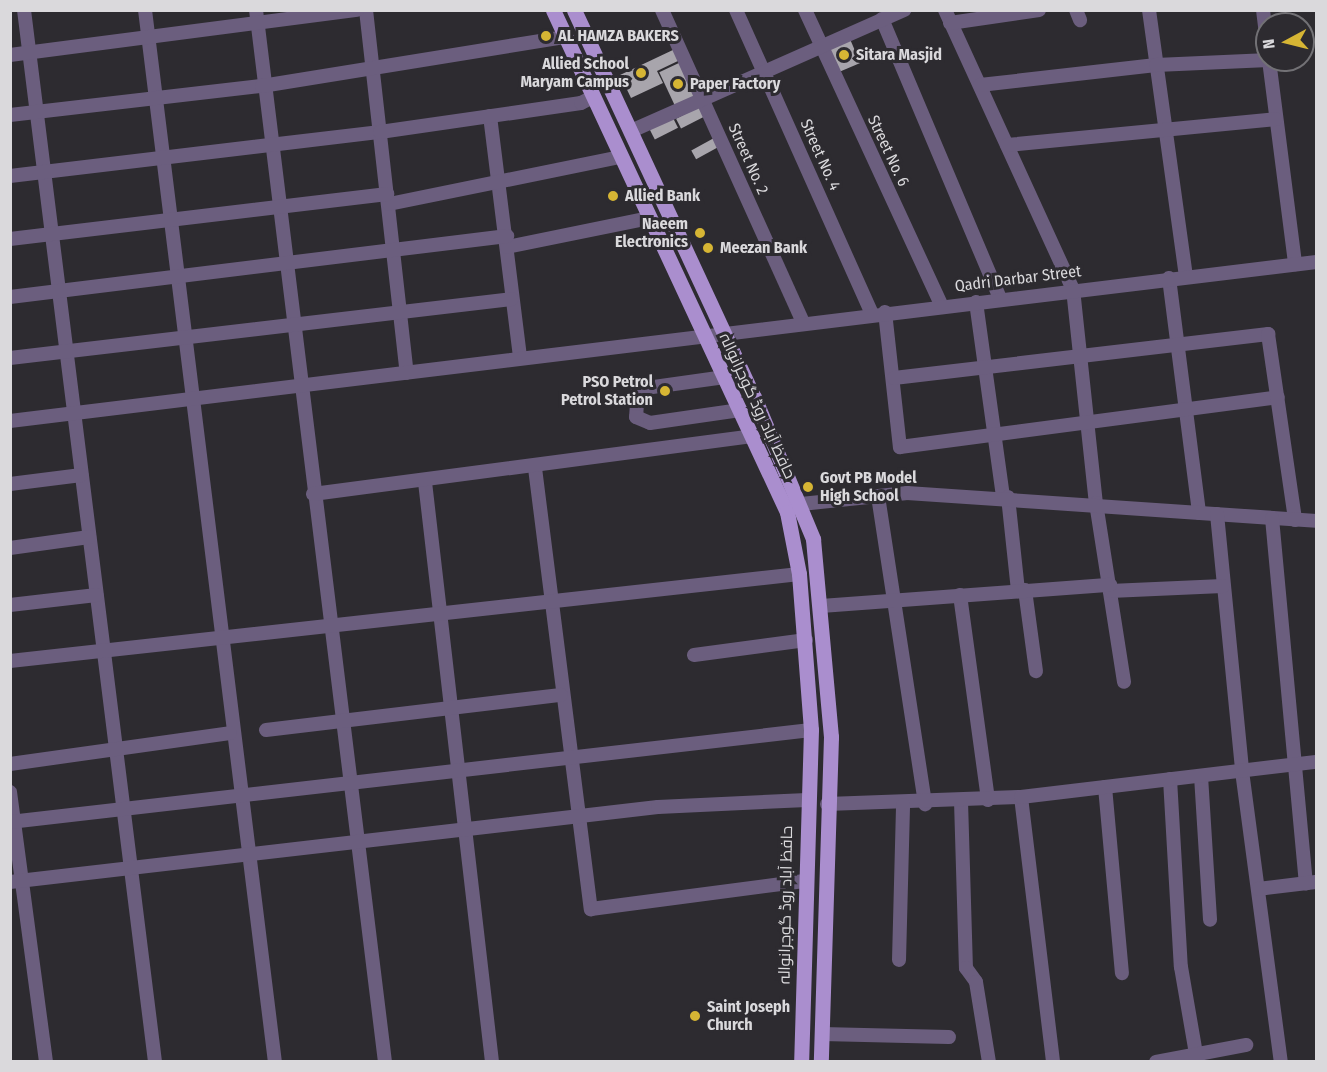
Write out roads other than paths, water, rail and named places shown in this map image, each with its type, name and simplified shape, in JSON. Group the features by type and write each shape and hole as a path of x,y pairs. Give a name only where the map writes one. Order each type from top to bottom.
{"main road":[{"name":"حافظ آباد روڈ گوجرانوالہ","path":"553,10 787,512 799,574 806,640 811,730 804,881 801,1062"},
{"name":"حافظ آباد روڈ گوجرانوالہ","path":"574,10 801,504 813,539 821,606 831,737 827,804 821,1062"}],"street":[{"path":"24,10 155,1062"},
{"path":"145,10 230,733 275,1062"},
{"path":"256,10 276,207 345,722 385,1062"},
{"path":"10,55 257,25 321,13 357,10"},
{"path":"366,10 396,254 407,373"},
{"name":"Street No. 2","path":"662,10 803,323"},
{"name":"Street No. 4","path":"736,10 879,313 894,378 900,447 995,433"},
{"name":"Street No. 6","path":"805,10 941,305"},
{"path":"865,10 876,22 1000,298"},
{"path":"631,131 703,97 904,10"},
{"path":"1039,10 948,17 1073,289 1096,503 1124,682"},
{"path":"1149,10 1186,276"},
{"path":"10,115 262,86 564,37"},
{"path":"980,85 1156,65 1255,61"},
{"path":"1270,72 1295,264"},
{"path":"10,176 380,132 490,116 593,97"},
{"path":"490,116 507,242 519,358"},
{"path":"1007,145 1276,119"},
{"path":"10,239 276,207 388,199 498,185 621,157"},
{"path":"10,297 507,242 650,218"},
{"name":"Qadri Darbar Street","path":"10,421 301,387 519,358 707,340 803,323 941,305 1317,262"},
{"path":"1169,278 1199,513"},
{"path":"10,358 293,325 402,315 512,299"},
{"path":"976,302 984,368 1036,671"},
{"path":"894,378 1268,334 1295,520"},
{"path":"725,377 638,389 636,417 650,423 740,410"},
{"path":"995,433 1278,397"},
{"path":"313,494 536,468 752,436"},
{"path":"536,468 561,695 591,909 804,881"},
{"path":"10,484 81,475"},
{"path":"425,482 448,708 492,1062"},
{"path":"878,496 925,804"},
{"path":"801,504 878,496 1005,497 1317,521"},
{"path":"1216,514 1242,771 1281,1062"},
{"path":"1258,890 1311,882 1294,764 1272,518"},
{"path":"10,548 89,537"},
{"path":"10,661 550,599 799,574"},
{"path":"821,606 1022,590 1223,586"},
{"path":"960,595 988,800"},
{"path":"10,605 96,596"},
{"path":"694,655 806,640"},
{"path":"266,730 561,695"},
{"path":"12,822 456,772 571,755 811,730"},
{"path":"10,764 230,733"},
{"path":"827,804 903,805 1020,798 1317,762"},
{"path":"1201,776 1210,920"},
{"path":"1170,779 1182,967 1196,1054"},
{"path":"1105,787 1122,973"},
{"path":"10,792 16,882 46,1062"},
{"path":"1020,798 1053,1062"},
{"path":"16,882 579,817 807,800"},
{"path":"961,801 966,968 976,982 989,1062"},
{"path":"899,960 903,805"},
{"path":"822,1034 949,1037"},
{"path":"1156,1062 1246,1045"}],"place":[{"name":"AL HAMZA BAKERS","path":"546,36"},
{"name":"Sitara Masjid","path":"844,55"},
{"name":"Allied School Maryam Campus","path":"641,73"},
{"name":"Paper Factory","path":"678,84"},
{"name":"Allied Bank","path":"613,196"},
{"name":"Naeem Electronics","path":"700,233"},
{"name":"Meezan Bank","path":"708,248"},
{"name":"PSO Petrol Petrol Station","path":"665,391"},
{"name":"Govt PB Model High School","path":"808,487"},
{"name":"Saint Joseph Church","path":"695,1016"}]}
